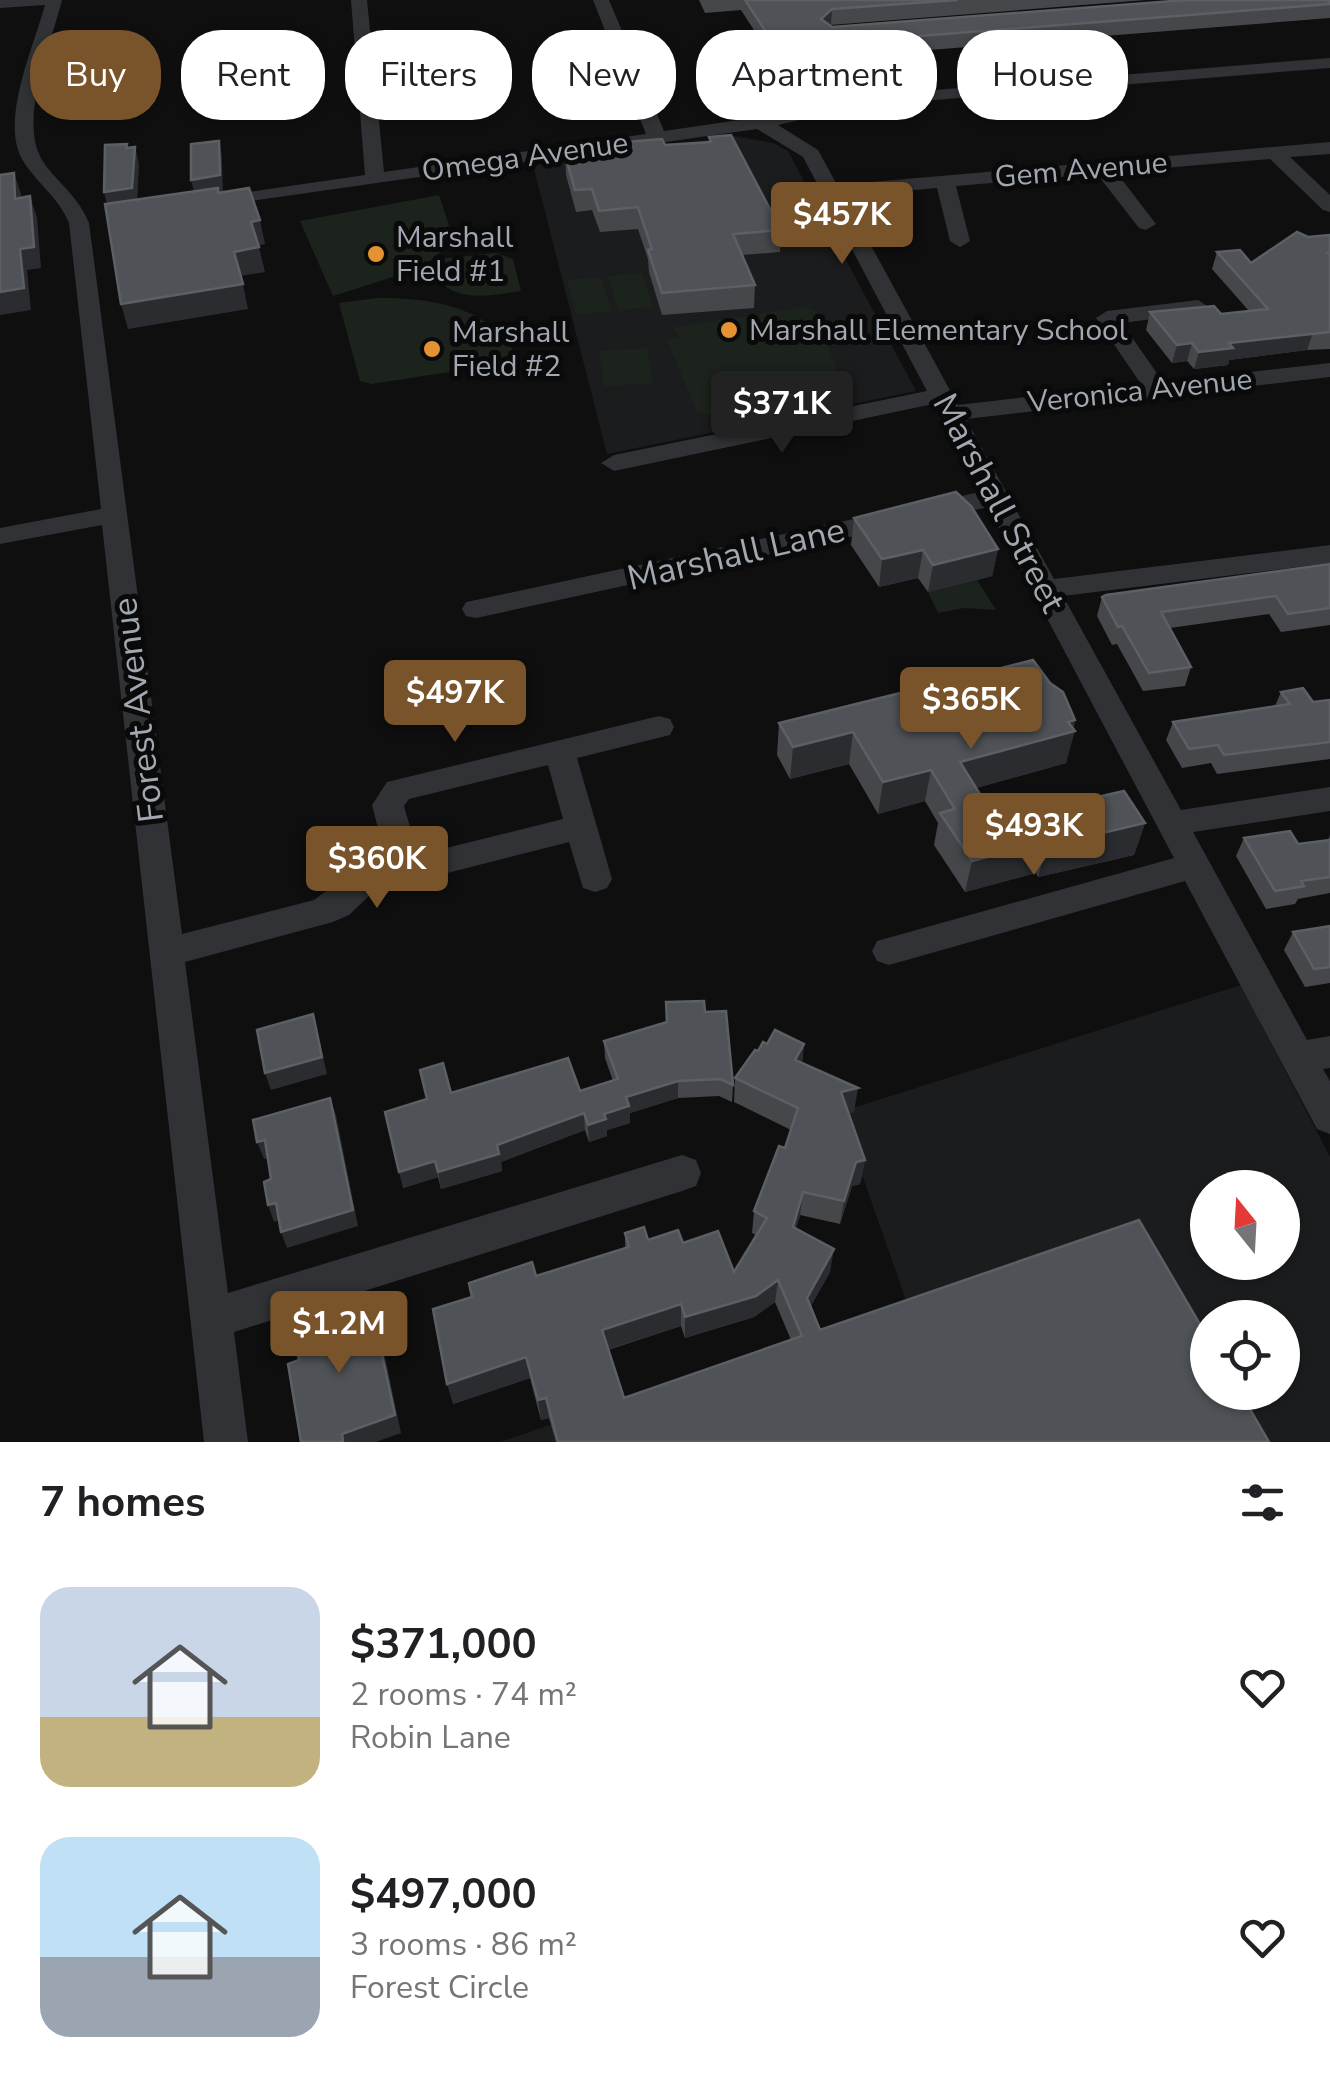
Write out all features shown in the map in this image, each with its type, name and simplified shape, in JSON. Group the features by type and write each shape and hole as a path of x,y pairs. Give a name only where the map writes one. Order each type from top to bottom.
{"street":[{"path":"0,3 45,0"},
{"name":"Forest Avenue","path":"54,0 22,132 30,156 88,222 113,514 226,1442"},
{"path":"359,0 376,178"},
{"path":"602,0 657,138"},
{"name":"Omega Avenue","path":"200,205 760,123 860,101 1330,63"},
{"name":"Marshall Street","path":"760,123 808,150 832,191 1195,866 1314,1055 1330,1117"},
{"name":"Gem Avenue","path":"832,191 1330,148"},
{"path":"1276,153 1330,206"},
{"path":"1103,168 1146,224"},
{"path":"944,182 954,202 960,240"},
{"path":"1156,389 1107,318 1198,307"},
{"name":"Veronica Avenue","path":"614,463 946,404 1156,389 1330,370"},
{"name":"Marshall Lane","path":"476,609 995,497"},
{"path":"0,536 113,514"},
{"path":"1046,589 1330,554"},
{"path":"406,871 388,805 394,793 658,727"},
{"path":"560,750 595,878"},
{"path":"1173,823 1330,799"},
{"path":"168,952 320,912 337,904 363,882 580,826"},
{"path":"889,952 1195,866"},
{"path":"213,1318 682,1173"}],"shaded area":[{"name":"Marshall Elementary School","path":"735,136 773,143 788,151 916,391 607,454 533,165"},
{"name":"Marshall Field #1","path":"439,195 454,241 421,268 333,296 300,221"},
{"path":"495,253 513,259 521,291 464,294 444,286 437,277 438,259"},
{"path":"642,273 653,307 618,310 608,276"},
{"path":"601,277 611,311 576,315 567,280"},
{"name":"Marshall Field #2","path":"377,298 419,300 459,309 493,328 519,361 372,384 360,381 339,303"},
{"path":"804,307 815,311 842,384 709,415 697,412 667,340 679,338 674,327"},
{"path":"647,348 653,383 604,386 599,351"},
{"path":"977,580 996,610 964,608 938,613 928,592"},
{"path":"1241,985 1330,1157 1330,1442 500,1442 907,1303 840,1112"}],"building":[{"path":"745,0 957,0 832,9 821,19 832,27 1186,0 1330,0 1330,4 957,30 937,35 937,30 765,30"},
{"path":"731,135 781,230 733,234 755,285 662,293 638,207 599,211 592,189 575,190 565,154 602,151 599,144 662,139 665,145 711,142 709,137"},
{"path":"219,141 220,175 191,180 191,144"},
{"path":"127,144 126,148 135,147 132,188 104,192 105,145"},
{"path":"14,173 15,199 30,196 34,247 20,249 24,288 0,292 0,175"},
{"path":"218,188 218,193 249,188 260,220 251,222 259,247 234,252 243,284 121,304 105,204"},
{"path":"1297,232 1308,237 1330,235 1330,332 1229,343 1233,348 1199,352 1192,343 1177,345 1150,312 1214,306 1221,314 1268,309 1217,252 1240,250 1251,263"},
{"path":"956,492 971,506 998,549 933,565 923,550 882,559 854,518"},
{"path":"1330,564 1330,608 1288,614 1276,596 1161,612 1191,667 1149,673 1102,597 1106,595"},
{"path":"1033,660 1050,683 1063,692 1075,720 1068,722 1075,731 960,762 996,820 1124,791 1145,823 972,861 940,813 955,809 931,770 883,782 853,732 793,747 779,723"},
{"path":"1303,688 1313,702 1330,700 1330,742 1224,755 1218,745 1189,749 1173,722 1290,704 1281,692"},
{"path":"1290,831 1298,844 1330,840 1330,877 1301,881 1304,886 1275,891 1244,838"},
{"path":"1330,926 1330,967 1314,969 1293,932"},
{"path":"704,1001 705,1012 726,1011 733,1085 720,1079 678,1081 626,1097 629,1106 604,1114 606,1119 588,1125 584,1113 497,1145 499,1154 438,1172 435,1161 399,1172 385,1112 427,1099 420,1070 443,1063 451,1093 568,1058 580,1091 618,1079 604,1041 667,1022 666,1002"},
{"path":"313,1014 322,1057 265,1073 257,1030"},
{"path":"775,1030 804,1044 795,1060 858,1088 841,1092 865,1160 856,1162 844,1201 803,1192 793,1227 834,1249 807,1298 820,1330 1139,1220 1190,1307 1190,1410 1250,1410 1269,1442 558,1442 546,1398 538,1400 526,1357 447,1384 433,1309 472,1297 469,1283 532,1262 536,1276 629,1247 625,1233 644,1227 648,1240 678,1230 683,1243 718,1231 734,1272 767,1218 754,1211 779,1146 785,1148 798,1108 735,1078 763,1042 767,1044","holes":["778,1280 802,1336 624,1398 602,1330 681,1304 685,1317 756,1296"]},
{"path":"330,1098 353,1210 281,1232 276,1203 268,1205 264,1182 271,1179 265,1140 257,1142 253,1120"},
{"path":"371,1303 395,1415 342,1434 343,1442 301,1442 288,1364 299,1360 293,1328"}],"place":[{"name":"Marshall Field #1","path":"376,254"},
{"name":"Marshall Elementary School","path":"729,330"},
{"name":"Marshall Field #2","path":"432,349"}]}
